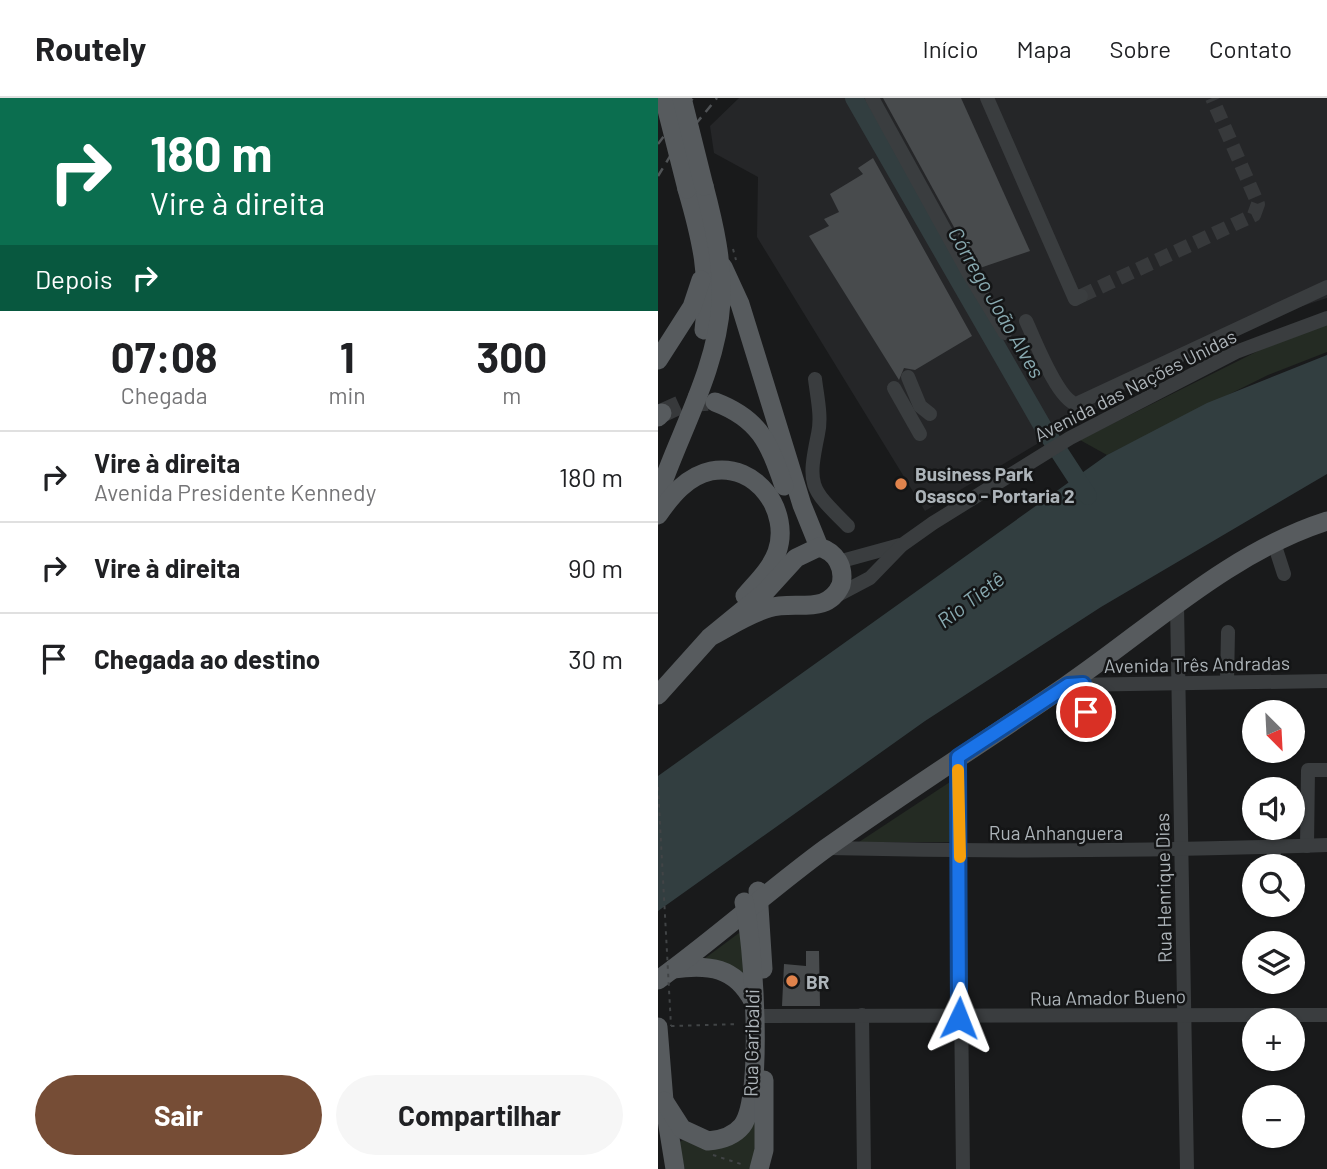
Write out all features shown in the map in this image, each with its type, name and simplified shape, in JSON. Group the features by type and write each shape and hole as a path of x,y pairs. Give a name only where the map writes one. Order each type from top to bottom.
{"main road":[{"path":"664,98 696,187"},
{"path":"658,496 700,389 721,305 696,187 682,98"},
{"path":"658,360 692,307 713,260"},
{"path":"658,455 703,343 713,260"},
{"path":"713,260 740,304 815,548"},
{"path":"710,637 760,611 789,604 818,605 834,597 842,578 838,562 831,552 815,548 801,534 777,466 760,431 740,412 715,402"},
{"path":"658,515 679,488 709,471 748,477 769,494 779,518 779,542 769,577 780,600 789,604"},
{"path":"663,971 756,898 958,757 1075,685 1177,605 1274,543 1327,522"},
{"path":"658,695 769,577 815,548"},
{"name":"Rua Garibaldi","path":"756,898 763,1166"},
{"path":"663,971 712,967 729,972 745,986 757,1014"},
{"name":"Rua Garibaldi","path":"664,1101 682,1129 708,1141 731,1135 742,1126 754,1096 757,1014"},
{"path":"665,1027 659,1051 675,1169"},
{"path":"658,1157 661,1169"}],"street":[{"path":"872,98 968,272 1005,333"},
{"path":"987,98 1075,299 1081,296"},
{"path":"1026,321 1060,390 1069,402 1076,404 1327,287"},
{"name":"Avenida das Nações Unidas","path":"902,545 1070,438 1236,352 1327,317"},
{"path":"908,377 920,406 930,414"},
{"path":"815,379 819,433 810,466 813,482 822,500 848,526"},
{"path":"894,388 920,433"},
{"path":"1274,543 1284,574"},
{"path":"838,562 902,545"},
{"path":"834,597 870,578 902,545"},
{"name":"Rua Henrique Dias","path":"1177,605 1187,1169"},
{"path":"1227,682 1228,632"},
{"name":"Avenida Três Andradas","path":"1075,685 1327,681"},
{"path":"1075,685 1086,712"},
{"path":"958,757 959,1018 963,1169"},
{"path":"1307,846 1308,770 1327,769"},
{"name":"Rua Anhanguera","path":"828,848 960,852 1181,850 1327,845"},
{"path":"1274,847 1274,854"},
{"name":"Rua Amador Bueno","path":"757,1014 959,1018 1327,1015"},
{"path":"862,1015 864,1169"}],"path":[{"path":"658,787 665,1027 692,1028 757,1014"}],"shaded area":[{"path":"739,98 1327,98 1327,298 1259,320 1142,381 925,511 757,237 758,177 714,153 710,126"},
{"path":"1327,323 1327,352 1268,375 1107,455 1080,440 1282,339"},
{"path":"950,782 953,784 954,842 859,842"},
{"path":"739,933 742,935 743,974 704,959"},
{"path":"756,1115 759,1136 752,1169 685,1169 678,1143 683,1140 707,1149"}],"water":[{"name":"Rio Tietê","path":"1327,355 1327,474 1101,607 925,721 658,911 658,776 1107,455 1207,403"}],"building":[{"path":"883,98 961,98 1030,251 977,269"},
{"path":"873,158 972,336 915,370 904,368 899,380 809,236 829,226 824,219 839,212 830,194 863,174 858,168"},
{"name":"BR","path":"806,951 819,951 820,1006 782,1006 784,964 806,966"}],"waterway":[{"name":"Córrego João Alves","path":"854,98 1043,427 1088,496"}],"tunnel":[{"path":"1081,296 1254,215 1258,204 1212,98"},
{"path":"662,413 684,403 711,401"}],"railway":[{"path":"658,144 693,98"},
{"path":"658,176 672,153 717,98"}],"slow traffic":[{"path":"958,770 960,857"}],"place":[{"name":"Business Park Osasco - Portaria 2","path":"901,484"},
{"name":"BR","path":"792,981"}],"route":[{"path":"959,1018 958,757 1068,685 1083,684 1086,712"}]}
